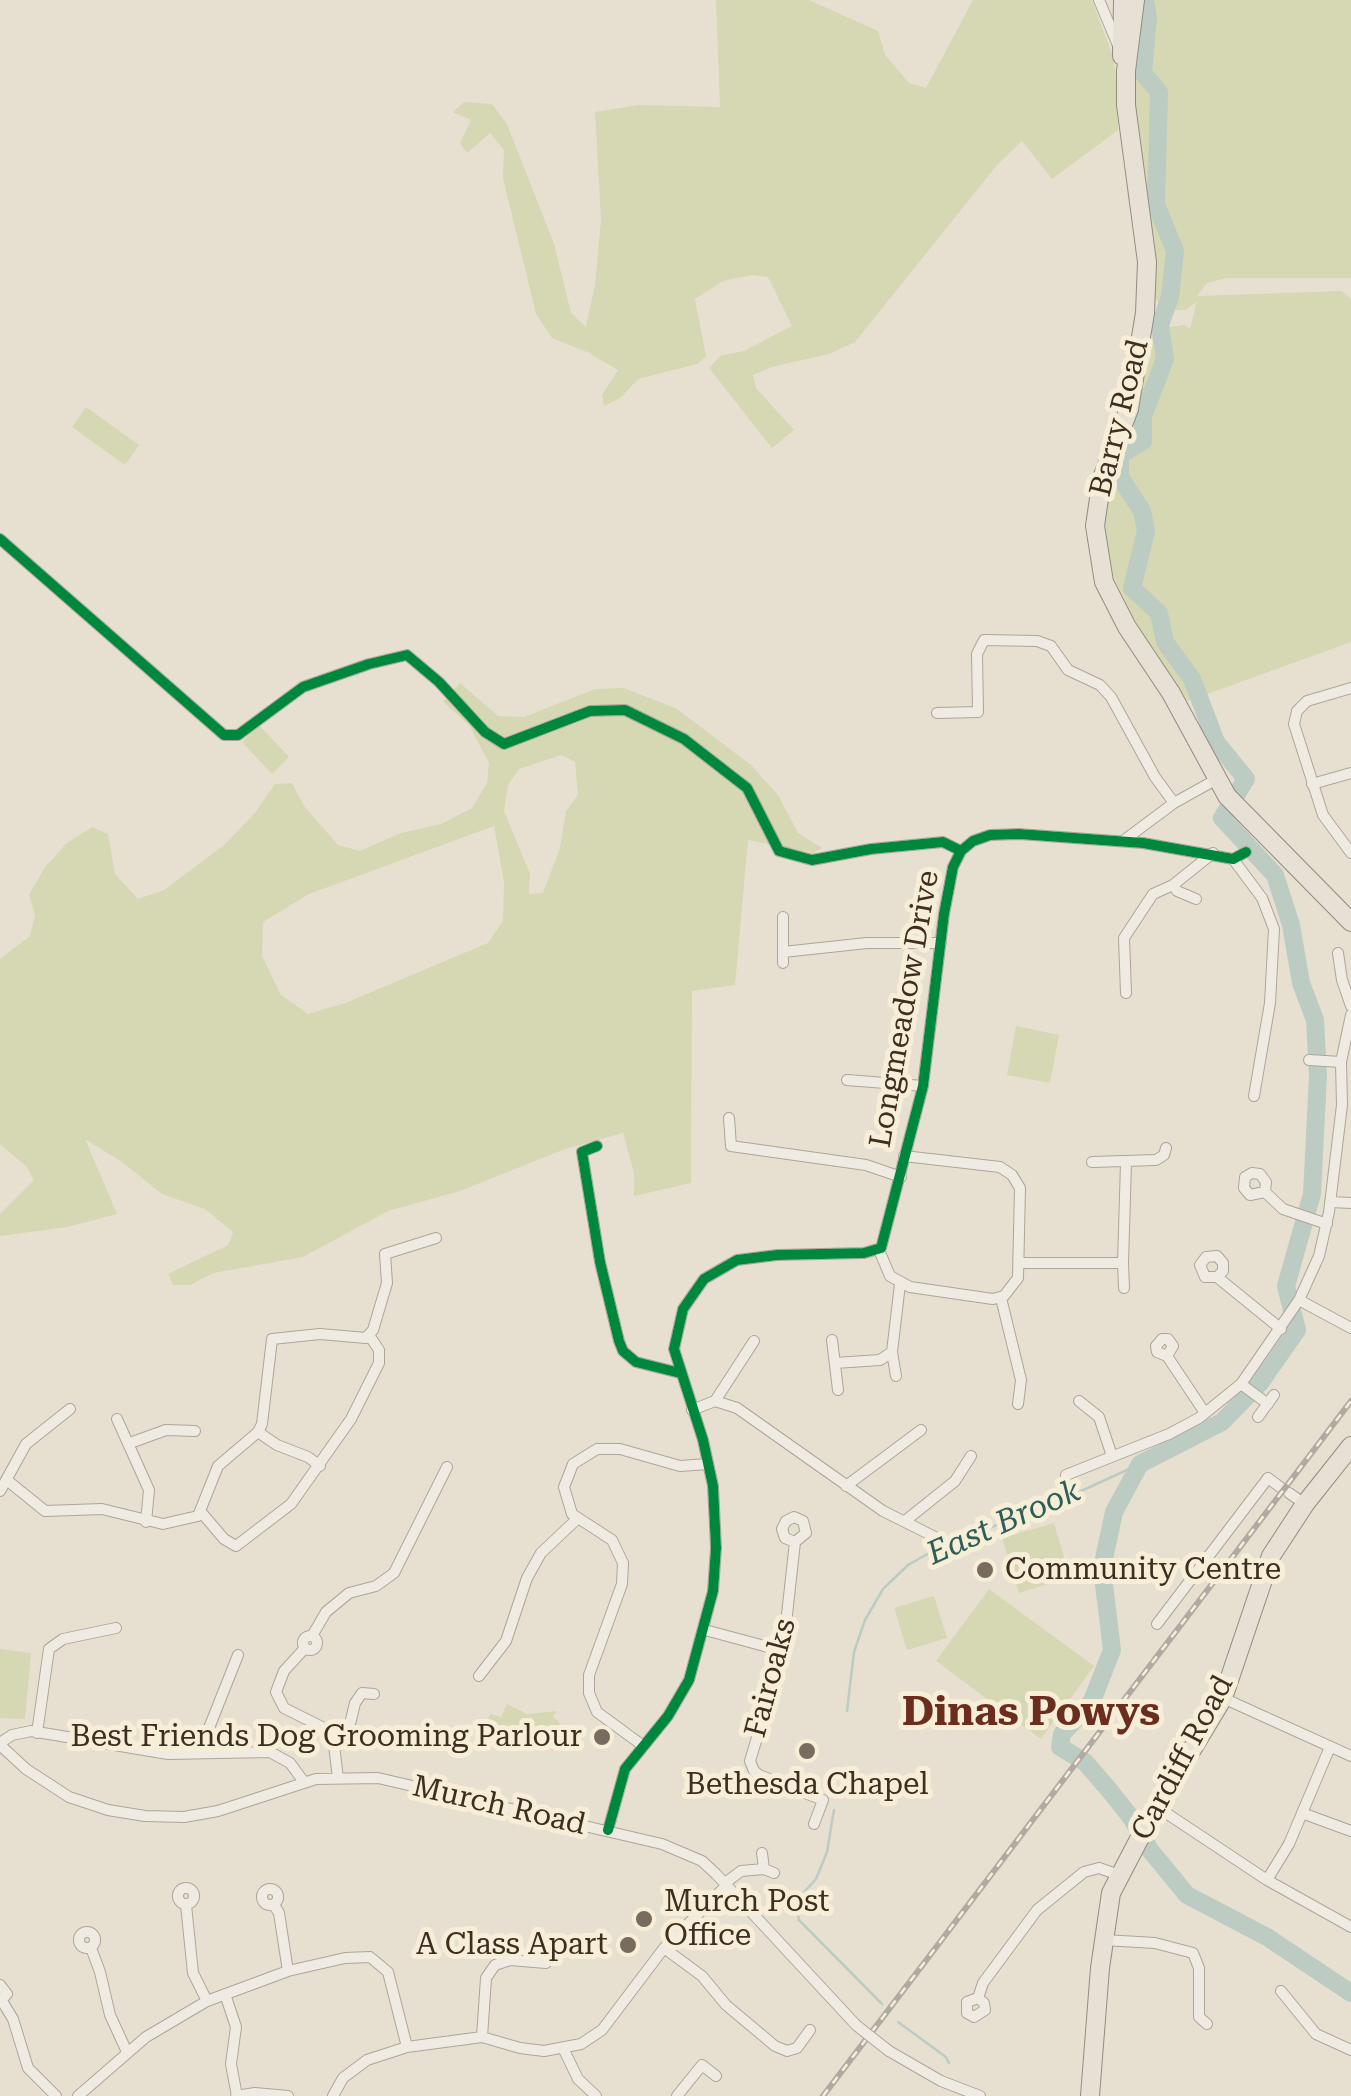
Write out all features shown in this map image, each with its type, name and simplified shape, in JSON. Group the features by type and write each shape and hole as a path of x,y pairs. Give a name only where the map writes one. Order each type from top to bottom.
{"main road":[{"name":"Barry Road","path":"1124,11 1120,51 1126,71"},
{"name":"Barry Road","path":"1124,11 1126,127 1147,262 1145,313 1129,409 1102,478 1095,526 1104,582 1232,802 1351,922"},
{"name":"Cardiff Road","path":"1090,2096 1112,1893 1222,1698 1291,1495 1351,1446"}],"street":[{"path":"1100,0 1124,11"},
{"path":"0,539 224,735 238,736 303,687 407,655 439,682 485,732 504,744 590,711 607,710 624,710 684,739 747,788 778,851 812,860 918,842 943,842 961,851 980,838 1003,834 1122,842 1232,858 1246,852"},
{"path":"937,713 978,712 977,654 984,640 1051,646 1068,670 1100,685 1111,696 1174,803"},
{"path":"1351,688 1307,701 1294,718 1295,732 1324,818 1351,853"},
{"path":"1312,784 1351,773"},
{"path":"1122,842 1174,803 1216,779"},
{"name":"Longmeadow Drive","path":"879,1250 922,1086 940,943 953,868 961,851"},
{"path":"1126,993 1124,938 1153,894 1173,886 1212,853"},
{"path":"1232,858 1262,898 1274,929 1270,1003 1254,1096"},
{"path":"1173,886 1196,898"},
{"path":"783,917 783,957 867,942 940,943"},
{"path":"1338,952 1351,1006"},
{"path":"1066,1475 1183,1428 1248,1390 1319,1256 1346,1105 1341,1062 1351,1015"},
{"path":"1309,1060 1341,1062"},
{"path":"847,1080 922,1086"},
{"path":"729,1118 730,1146 832,1159 901,1177"},
{"path":"596,1146 582,1152 600,1262 621,1346 636,1362 680,1372"},
{"path":"1092,1162 1158,1160 1166,1148"},
{"path":"608,1830 625,1769 682,1695 696,1664 713,1592 716,1548 708,1464 680,1372 674,1336 695,1288 715,1271 754,1256 879,1250 886,1270 900,1284 985,1298 1000,1298 1013,1288 1019,1263 1020,1188 1012,1175 1000,1167 904,1156"},
{"path":"1124,1288 1126,1163"},
{"path":"1264,1192 1283,1209 1326,1224"},
{"path":"1331,1202 1351,1203"},
{"path":"370,1336 387,1283 385,1254 436,1238"},
{"path":"1019,1263 1123,1263"},
{"path":"1218,1277 1281,1328"},
{"path":"896,1376 892,1352 900,1284"},
{"path":"1000,1298 1021,1380 1018,1404"},
{"path":"1299,1300 1351,1328"},
{"path":"8,1481 45,1511 96,1509 146,1522 178,1523 201,1512 218,1466 258,1432 264,1413 272,1340 320,1334 361,1339 370,1336"},
{"path":"201,1512 230,1545 238,1546 290,1504 351,1419 379,1363 379,1350 370,1336"},
{"path":"832,1340 838,1390"},
{"path":"692,1410 715,1400 754,1341"},
{"path":"835,1363 880,1360 892,1352"},
{"path":"1167,1356 1205,1413"},
{"path":"1248,1390 1271,1399 1258,1417"},
{"path":"715,1400 737,1408 883,1511 936,1538 943,1555"},
{"path":"1078,1401 1100,1417 1112,1456"},
{"path":"0,1492 26,1444 70,1410"},
{"path":"118,1419 149,1490 146,1522"},
{"path":"130,1443 166,1430 195,1431"},
{"path":"846,1486 921,1430"},
{"path":"258,1432 320,1466"},
{"path":"642,1745 597,1712 589,1693 589,1675 624,1573 621,1554 612,1540 577,1519 568,1507 564,1487 573,1464 588,1452 620,1449 680,1466 708,1464"},
{"path":"905,1520 955,1481 971,1456"},
{"path":"338,1778 334,1738 324,1726 284,1708 276,1692 284,1672 305,1648 303,1641 312,1636 326,1612 349,1593 376,1586 394,1573 448,1468"},
{"path":"1158,1624 1268,1478 1291,1495"},
{"path":"479,1676 506,1640 527,1578 541,1553 577,1519"},
{"name":"Fairoaks","path":"795,1542 783,1651 750,1755 751,1766 766,1778 823,1800 814,1824"},
{"path":"37,1733 49,1649 63,1639 116,1628"},
{"path":"705,1630 783,1651"},
{"path":"168,1754 174,1739 198,1736 210,1728 238,1654"},
{"path":"334,1738 350,1724 362,1693 374,1694"},
{"path":"1222,1698 1351,1756"},
{"path":"0,1744 23,1732 168,1754 270,1752 290,1763 304,1782"},
{"name":"Murch Road","path":"0,1744 26,1769 70,1798 145,1816 218,1811 304,1782 378,1778 608,1830 688,1854 726,1884 856,2025 889,2051 941,2082 980,2096"},
{"path":"1267,1880 1290,1844 1330,1747"},
{"path":"1302,1813 1351,1831"},
{"path":"1152,1816 1351,1928"},
{"path":"334,2096 343,2078 367,2060 407,2047 482,2037 544,2051 580,2044 602,2030 664,1948 735,1874 769,1871 762,1852"},
{"path":"978,1998 983,1982 1037,1910 1084,1872 1099,1868 1122,1876"},
{"path":"186,1904 192,1973 207,2000"},
{"path":"274,1905 279,1914 288,1971"},
{"path":"1104,1940 1155,1943 1193,1953 1199,1968 1199,2017 1207,2024"},
{"path":"90,1948 110,2015 127,2052"},
{"path":"664,1948 702,1976 726,2005 775,2046 787,2051 797,2048 810,2030"},
{"path":"78,2096 146,2037 207,2000 288,1971 345,1958 370,1956 388,1972 407,2047"},
{"path":"482,2037 486,1978 494,1966 510,1960 546,1963"},
{"path":"0,1985 7,1991 1,2001 12,2020 28,2068 56,2096"},
{"path":"1282,1991 1316,2034 1351,2050"},
{"path":"225,1994 236,2027 231,2064 236,2096 288,2096"},
{"path":"563,2048 578,2079 596,2096"},
{"path":"677,2096 702,2065 716,2076"},
{"path":"91,2086 102,2096"}],"green space":[{"path":"716,0 809,0 878,31 885,55 909,83 926,88 973,0 1092,0 1112,54 1117,81 1118,130 1052,179 1022,141 997,165 855,342 829,354 753,375 756,388 794,430 772,448 709,368 720,356 744,351 792,326 768,277 752,275 723,281 695,299 706,356 697,364 638,379 620,398 604,406 602,395 618,370 552,338 536,314 503,178 504,150 490,133 467,153 460,143 471,120 453,112 464,102 492,104 507,124 554,244 571,313 586,327 595,285 601,220 595,112 639,105 720,107"},
{"path":"1139,0 1351,0 1351,278 1226,278 1207,283 1197,296 1342,291 1351,299 1351,642 1188,701 1148,646 1106,562 1101,499 1151,356 1153,329 1185,325 1190,329 1197,301 1186,310 1169,310 1160,306 1155,296 1132,124"},
{"path":"86,407 139,445 125,465 72,427"},
{"path":"460,683 498,716 524,717 595,689 624,688 677,709 751,765 778,795 798,833 822,848 813,853 748,840 735,985 692,991 691,1183 634,1196 634,1173 623,1133 565,1149 460,1191 388,1211 303,1257 213,1273 190,1285 173,1285 168,1274 228,1245 233,1232 205,1209 162,1194 85,1139 117,1214 67,1227 0,1236 0,1214 34,1180 27,1167 0,1144 0,959 30,936 35,915 29,895 45,867 67,843 92,827 108,834 115,874 138,899 164,890 224,845 254,814 275,784 292,783 304,806 338,845 360,851 401,833 441,824 472,808 487,783 489,763 469,725 443,702","holes":["561,755 575,762 578,795 566,811 560,848 543,893 529,894 530,874 504,811 508,785 519,769","494,826 504,882 503,921 488,943 345,1003 308,1014 281,995 262,956 263,922 309,894"]},
{"path":"259,725 289,757 272,774 242,742"},
{"path":"1016,1026 1059,1035 1050,1083 1007,1075"},
{"path":"1054,1523 1070,1577 1019,1593 1002,1538"},
{"path":"989,1589 1094,1666 1041,1739 936,1661"},
{"path":"934,1596 947,1638 907,1650 894,1608"},
{"path":"0,1649 31,1653 25,1719 0,1718"},
{"path":"507,1704 527,1714 557,1711 553,1717 560,1723 546,1747 484,1729 490,1714 501,1717"}],"waterway":[{"path":"1145,0 1148,17 1143,73 1159,92 1156,204 1175,251 1170,297 1160,325 1165,359 1143,416 1143,441 1120,455 1120,477 1142,511 1146,531 1132,588 1159,613 1165,642 1192,679 1216,742 1246,779 1222,818 1275,875 1291,925 1301,983 1315,1020 1318,1076 1312,1194 1286,1286 1297,1330 1260,1383 1222,1422 1140,1464 1114,1512 1102,1568 1112,1650 1092,1701 1062,1734 1060,1747 1085,1762 1110,1791 1187,1895 1267,1937 1351,1993"},
{"name":"East Brook","path":"945,1545 1057,1502 1140,1464"},
{"name":"East Brook","path":"847,1711 854,1652 865,1620 883,1589 908,1565 938,1548"},
{"name":"East Brook","path":"834,1810 827,1852 816,1879 795,1902 799,1920 882,2004"},
{"name":"East Brook","path":"898,2022 949,2063"}],"railway":[{"path":"823,2096 1351,1401"}],"cycle path":[{"path":"0,539 224,735 238,735 303,687 407,655 439,682 485,732 504,744 590,711 625,710 684,739 747,788 779,851 812,860 943,842 961,851"},
{"path":"608,1830 625,1769 668,1716 689,1680 713,1591 713,1486 674,1349 683,1309 704,1279 737,1260 864,1253 881,1248 923,1086 944,914 953,867 961,851 990,835 1019,834 1143,843 1233,859 1246,852"},
{"path":"597,1146 582,1152 600,1262 619,1341 623,1351 636,1362 680,1373"}],"place":[{"name":"Community Centre","path":"985,1570"},
{"name":"Best Friends Dog Grooming Parlour","path":"602,1737"},
{"name":"Bethesda Chapel","path":"807,1751"},
{"name":"Murch Post Office","path":"644,1919"},
{"name":"A Class Apart","path":"628,1945"}],"district":[{"name":"Dinas Powys","path":"1031,1713"}]}
